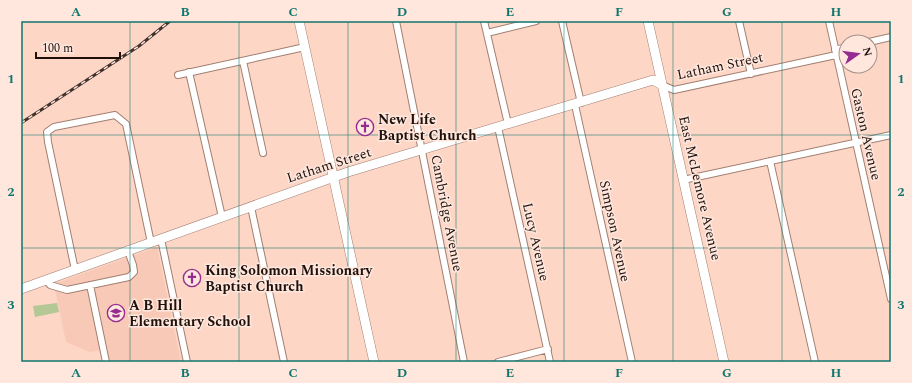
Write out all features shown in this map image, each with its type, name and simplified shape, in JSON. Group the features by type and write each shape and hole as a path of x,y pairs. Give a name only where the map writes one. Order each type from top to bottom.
{"street":[{"path":"299,21 374,362"},
{"name":"Cambridge Avenue","path":"396,21 464,362"},
{"path":"484,21 508,124"},
{"path":"487,33 536,21"},
{"name":"Simpson Avenue","path":"562,21 632,362"},
{"name":"East McLemore Avenue","path":"648,21 724,362"},
{"path":"739,21 750,74"},
{"name":"Gaston Avenue","path":"829,21 891,300"},
{"path":"878,40 891,37"},
{"path":"178,75 305,47"},
{"name":"Latham Street","path":"21,289 334,178 653,80 674,90 750,74 836,52"},
{"path":"243,60 263,153"},
{"path":"189,72 222,217"},
{"path":"74,270 47,132 54,127 115,115 126,124 151,243"},
{"name":"Lucy Avenue","path":"498,128 550,362"},
{"path":"683,180 891,135"},
{"path":"770,161 815,362"},
{"path":"251,207 284,362"},
{"path":"161,239 187,362"},
{"path":"46,280 50,285 67,290 129,277 132,275 134,269 128,251"},
{"path":"90,285 106,362"},
{"path":"498,362 548,349"}],"shaded area":[{"name":"A B Hill Elementary School","path":"157,247 181,362 103,362 101,350 90,352 66,342 54,284"}],"green space":[{"path":"57,303 59,312 35,317 33,306"}],"railway":[{"path":"21,123 139,46 170,21"}],"place":[{"name":"New Life Baptist Church","path":"365,127"},
{"name":"King Solomon Missionary Baptist Church","path":"192,278"},
{"name":"A B Hill Elementary School","path":"116,313"}]}
